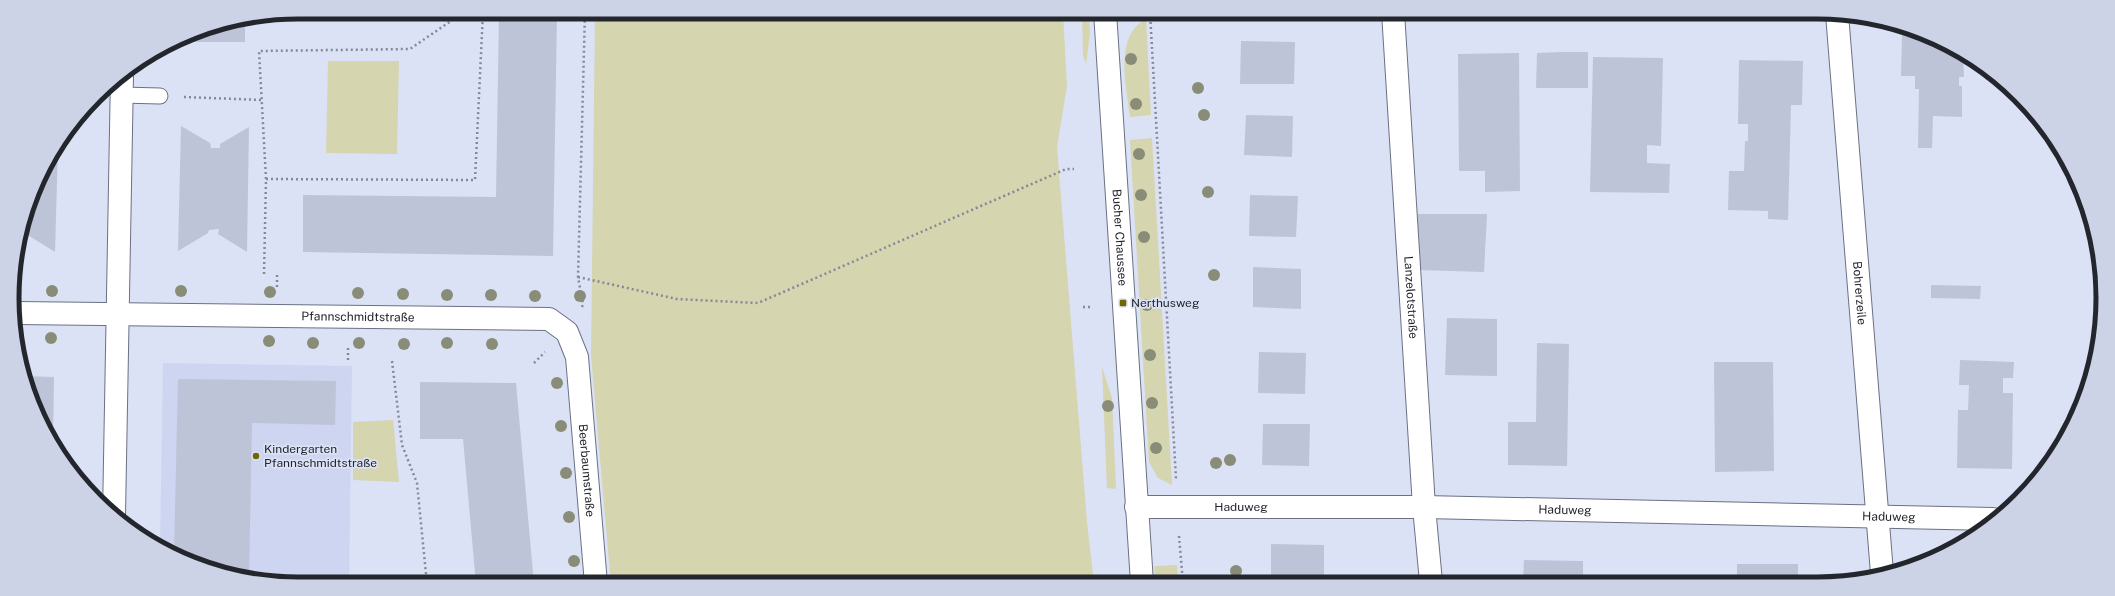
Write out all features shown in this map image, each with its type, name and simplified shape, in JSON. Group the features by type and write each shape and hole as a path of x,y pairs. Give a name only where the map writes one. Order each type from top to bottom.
{"street":[{"name":"Bucher Chaussee","path":"1105,19 1142,577"},
{"name":"Lanzelotstraße","path":"1393,19 1424,508 1431,577"},
{"name":"Bohrerzeile","path":"1837,20 1882,569"},
{"path":"114,508 122,85"},
{"name":"Pfannschmidtstraße","path":"20,313 549,319 566,332 577,357"},
{"name":"Beerbaumstraße","path":"577,357 595,577"},
{"name":"Haduweg","path":"1136,507 1424,508 1987,519"}],"lane":[{"path":"122,85 160,96"}],"path":[{"path":"264,274 266,180 259,51 410,49 454,19"},
{"path":"266,180 475,180 483,19"},
{"path":"585,19 578,277 677,299 758,303 1066,169 1074,169"},
{"path":"1150,19 1183,577"},
{"path":"160,96 262,100"},
{"path":"1083,307 1090,307"},
{"path":"392,360 402,445 417,483 426,577"}],"shaded area":[{"name":"Kindergarten Pfannschmidtstraße","path":"163,363 352,366 349,577 298,577 262,575 244,572 191,556 160,541"}],"green space":[{"path":"595,19 1063,19 1067,86 1057,147 1087,522 1093,577 610,577 591,356"},
{"path":"1082,19 1089,19 1090,33 1086,64 1083,55"},
{"path":"1146,19 1151,115 1130,117 1124,63 1126,50 1129,38 1136,27"},
{"path":"328,61 399,61 397,154 326,153"},
{"path":"1152,138 1172,485 1158,478 1149,462 1130,140"},
{"path":"1102,367 1112,398 1116,489 1107,488"},
{"path":"393,420 399,482 353,480 353,422"},
{"path":"1177,565 1178,577 1155,577 1154,566"}],"building":[{"path":"499,19 557,19 553,256 303,252 303,195 496,197"},
{"path":"245,24 245,42 187,42 208,34"},
{"path":"1902,35 1910,35 1924,40 1963,61 1964,77 1959,77 1959,86 1962,86 1962,117 1933,116 1932,148 1918,148 1919,89 1915,89 1915,76 1901,76"},
{"path":"1241,41 1295,42 1294,84 1240,84"},
{"path":"1588,52 1588,88 1536,88 1537,53"},
{"path":"1519,53 1520,191 1485,192 1485,171 1459,171 1458,54"},
{"path":"1593,57 1663,58 1661,146 1647,145 1647,163 1670,164 1669,193 1590,192"},
{"path":"1739,60 1803,61 1802,105 1791,105 1788,220 1768,219 1768,211 1728,210 1729,171 1744,171 1745,141 1748,141 1748,124 1738,124"},
{"path":"1246,115 1293,116 1292,157 1244,155"},
{"path":"181,126 210,143 211,148 220,148 220,144 249,127 247,252 218,234 219,229 209,230 208,233 178,251"},
{"path":"58,155 55,252 27,234 40,191"},
{"path":"1250,195 1298,196 1296,237 1249,236"},
{"path":"1418,214 1487,214 1484,272 1418,270"},
{"path":"1253,267 1301,269 1301,309 1253,307"},
{"path":"1931,285 1981,286 1980,299 1931,298"},
{"path":"1447,318 1497,319 1497,376 1445,375"},
{"path":"1537,343 1569,344 1567,466 1508,465 1508,422 1536,422"},
{"path":"1259,352 1306,353 1305,394 1258,393"},
{"path":"1960,360 2014,362 2013,378 2003,378 2003,393 2013,393 2012,469 1957,468 1958,410 1968,410 1969,385 1959,385"},
{"path":"1714,362 1773,362 1774,471 1715,472"},
{"path":"31,376 54,377 53,432 40,405"},
{"path":"178,379 336,381 335,425 252,423 249,573 208,562 174,548"},
{"path":"420,382 516,383 533,577 475,577 463,439 420,439"},
{"path":"1263,424 1310,424 1309,466 1262,465"},
{"path":"1271,544 1324,545 1324,577 1271,577"},
{"path":"1524,560 1583,561 1583,577 1523,577"},
{"path":"1737,564 1798,564 1798,577 1737,577"}],"place":[{"name":"Nerthusweg","path":"1123,303"},
{"name":"Kindergarten Pfannschmidtstraße","path":"256,456"}]}
